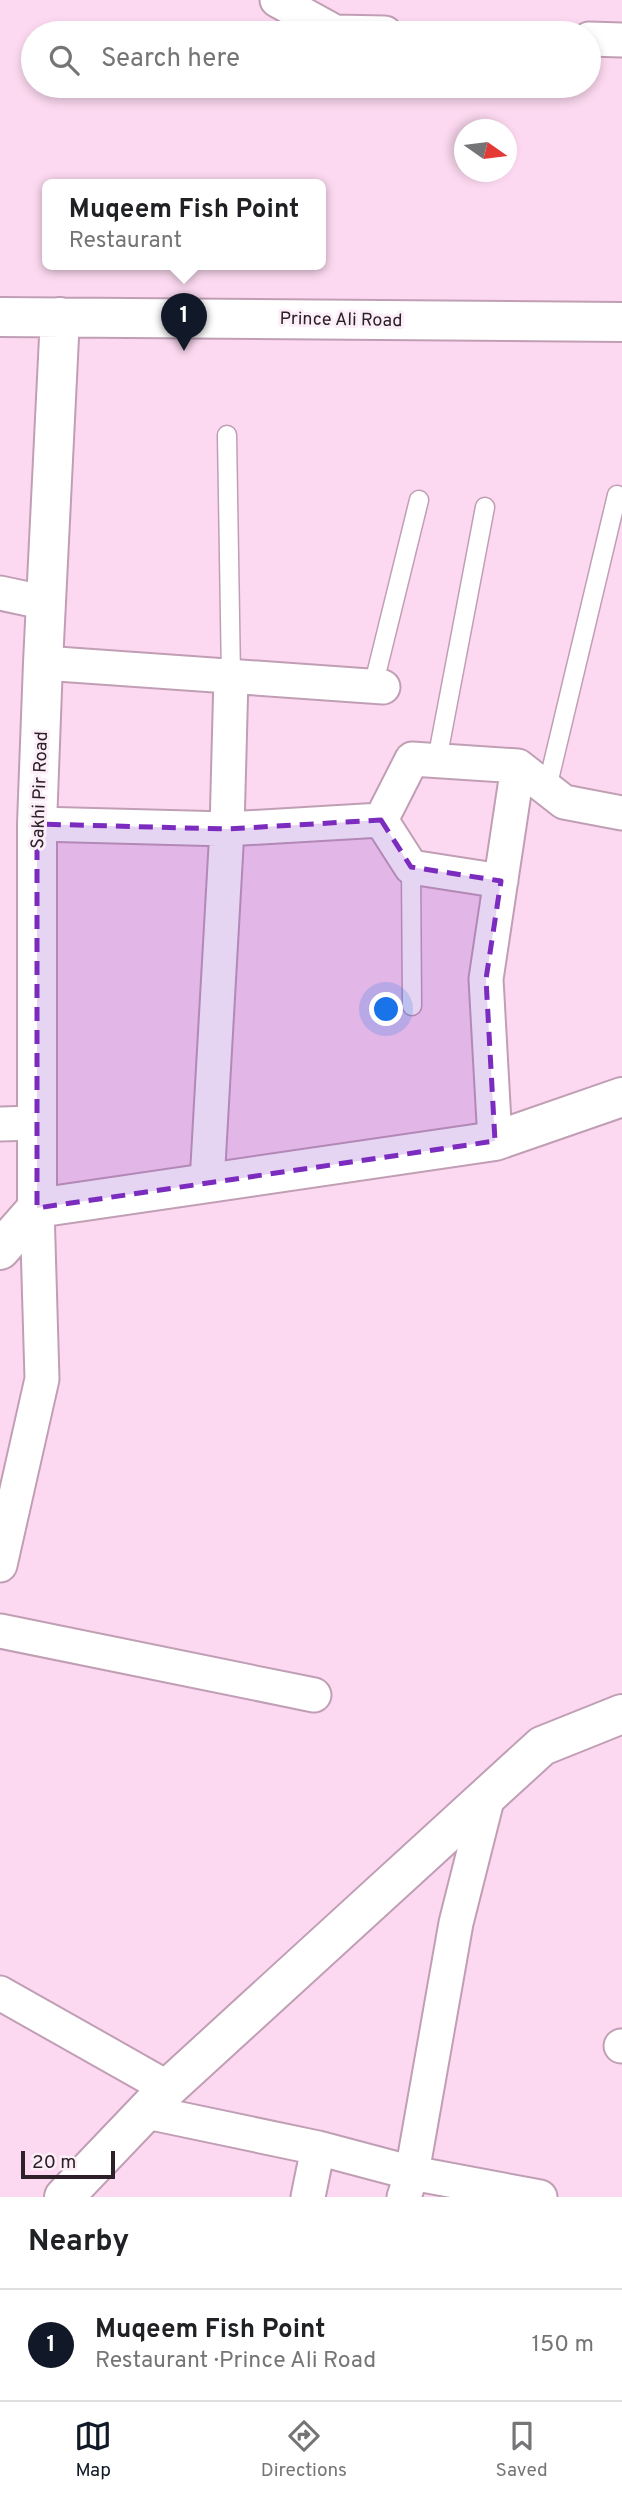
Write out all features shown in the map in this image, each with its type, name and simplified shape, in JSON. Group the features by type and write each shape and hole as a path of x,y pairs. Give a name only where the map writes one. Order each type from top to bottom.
{"street":[{"path":"276,0 315,21"},
{"path":"601,39 622,40"},
{"name":"Prince Ali Road","path":"0,317 622,322"},
{"name":"Sakhi Pir Road","path":"37,1208 18,1124 37,824 60,317"},
{"path":"0,593 47,603"},
{"path":"43,663 378,687"},
{"path":"207,1183 227,829 231,677"},
{"path":"381,820 412,759 518,766 564,802 622,813"},
{"path":"495,1141 486,979 518,766"},
{"path":"37,824 227,829 381,820"},
{"path":"381,820 411,867 501,881"},
{"path":"0,1250 37,1208 495,1141 622,1097"},
{"path":"0,1565 42,1379 37,1208"},
{"path":"0,1631 314,1695"},
{"path":"64,2197 157,2100 542,1746 622,1714"},
{"path":"408,2185 456,1923 488,1796"},
{"path":"0,1993 157,2100 318,2148 408,2185 540,2197"},
{"path":"308,2197 318,2148"}],"lane":[{"path":"227,435 231,677"},
{"path":"547,788 617,495"},
{"path":"378,687 419,500"},
{"path":"437,760 485,507"},
{"path":"411,867 412,1006"}],"highlighted area":[{"path":"381,820 411,867 501,881 486,979 495,1141 37,1208 37,824 227,829"}],"place":[{"name":"Muqeem Fish Point","path":"184,351"}]}
